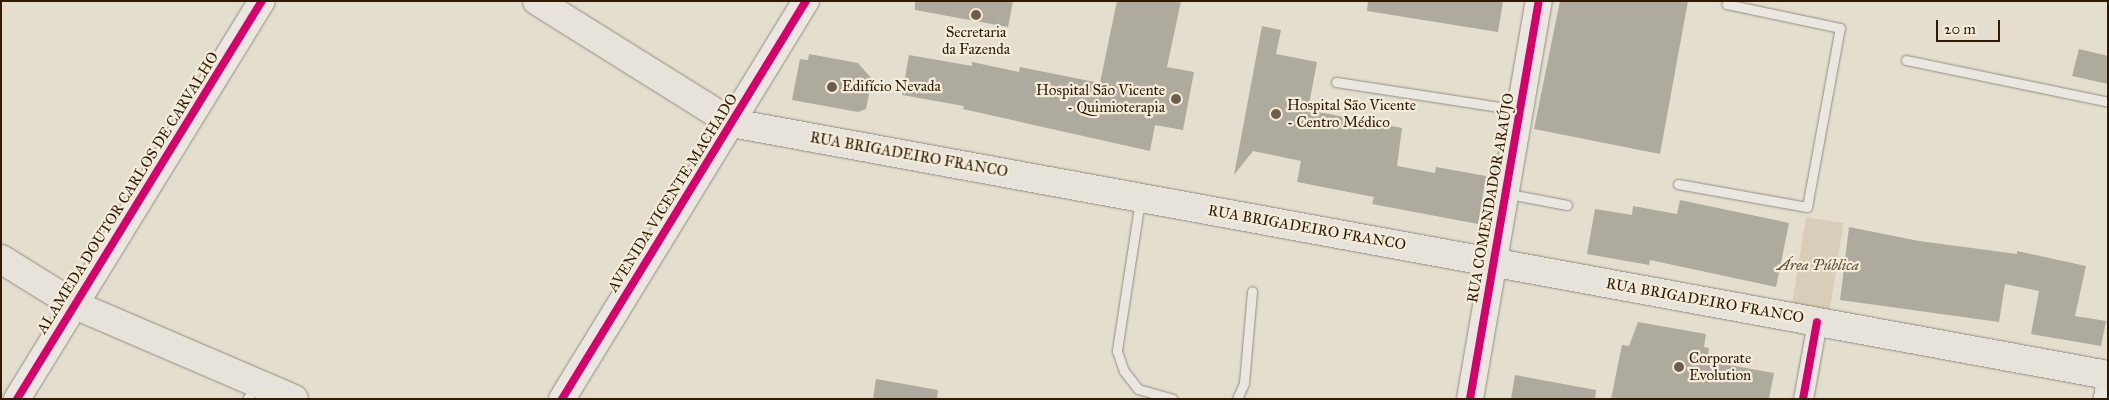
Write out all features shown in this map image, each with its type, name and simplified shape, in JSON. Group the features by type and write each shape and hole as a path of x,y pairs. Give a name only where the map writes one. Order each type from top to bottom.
{"main road":[{"name":"RUA BRIGADEIRO FRANCO","path":"537,1 732,123 2108,375"},
{"path":"1,259 75,305 253,391 294,399"}],"street":[{"name":"ALAMEDA DOUTOR CARLOS DE CARVALHO","path":"17,399 262,1"},
{"name":"AVENIDA VICENTE MACHADO","path":"562,399 806,1"},
{"name":"RUA COMENDADOR ARAÚJO","path":"1470,399 1539,1"},
{"path":"1803,399 1817,322"},
{"path":"2106,399 2108,392"}],"lane":[{"path":"1678,184 1806,207 1840,28 1726,4"},
{"path":"1906,60 2108,102"},
{"path":"1336,82 1520,110"},
{"path":"1506,193 1567,205"},
{"path":"1140,197 1117,351 1124,371 1138,389 1173,399"},
{"path":"1237,399 1244,383 1252,291"}],"green space":[{"name":"Área Pública","path":"1806,217 1844,223 1829,315 1791,309"}],"building":[{"name":"Secretaria da Fazenda","path":"915,1 1013,1 1008,27 915,10"},
{"path":"1117,1 1181,1 1167,67 1194,72 1183,130 1155,125 1150,151 963,109 964,106 902,95 909,55 972,66 972,62 1019,72 1020,67 1100,83"},
{"path":"1368,1 1503,1 1498,32 1367,11"},
{"path":"1560,1 1688,1 1660,154 1534,129"},
{"path":"1262,26 1281,30 1276,54 1317,62 1308,110 1402,128 1397,166 1435,173 1436,167 1486,176 1478,224 1372,204 1374,197 1297,182 1301,161 1253,151 1234,175"},
{"path":"2079,49 2108,56 2108,84 2072,76"},
{"name":"Edifício Nevada","path":"809,54 858,63 872,79 866,109 858,112 792,100 800,59 808,60"},
{"path":"1680,200 1789,223 1776,287 1650,260 1649,265 1587,254 1595,209 1632,215 1633,206 1677,214"},
{"path":"1849,227 1919,241 2017,254 2017,251 2086,266 2075,316 2106,321 2101,346 2031,334 2039,291 2005,284 1999,322 1840,300"},
{"name":"Corporate Evolution","path":"1638,322 1706,334 1704,347 1709,348 1707,361 1774,373 1769,399 1611,399 1622,345 1629,346"},
{"path":"1515,375 1596,390 1595,399 1511,399"},
{"path":"876,379 938,390 937,399 873,399"}],"cycle path":[{"path":"17,399 262,1"},
{"path":"562,399 806,1"},
{"path":"1470,399 1539,1"},
{"path":"1803,399 1817,322"}],"place":[{"name":"Secretaria da Fazenda","path":"976,15"},
{"name":"Edifício Nevada","path":"832,87"},
{"name":"Hospital São Vicente - Quimioterapia","path":"1176,99"},
{"name":"Hospital São Vicente - Centro Médico","path":"1276,114"},
{"name":"Corporate Evolution","path":"1679,367"}]}
